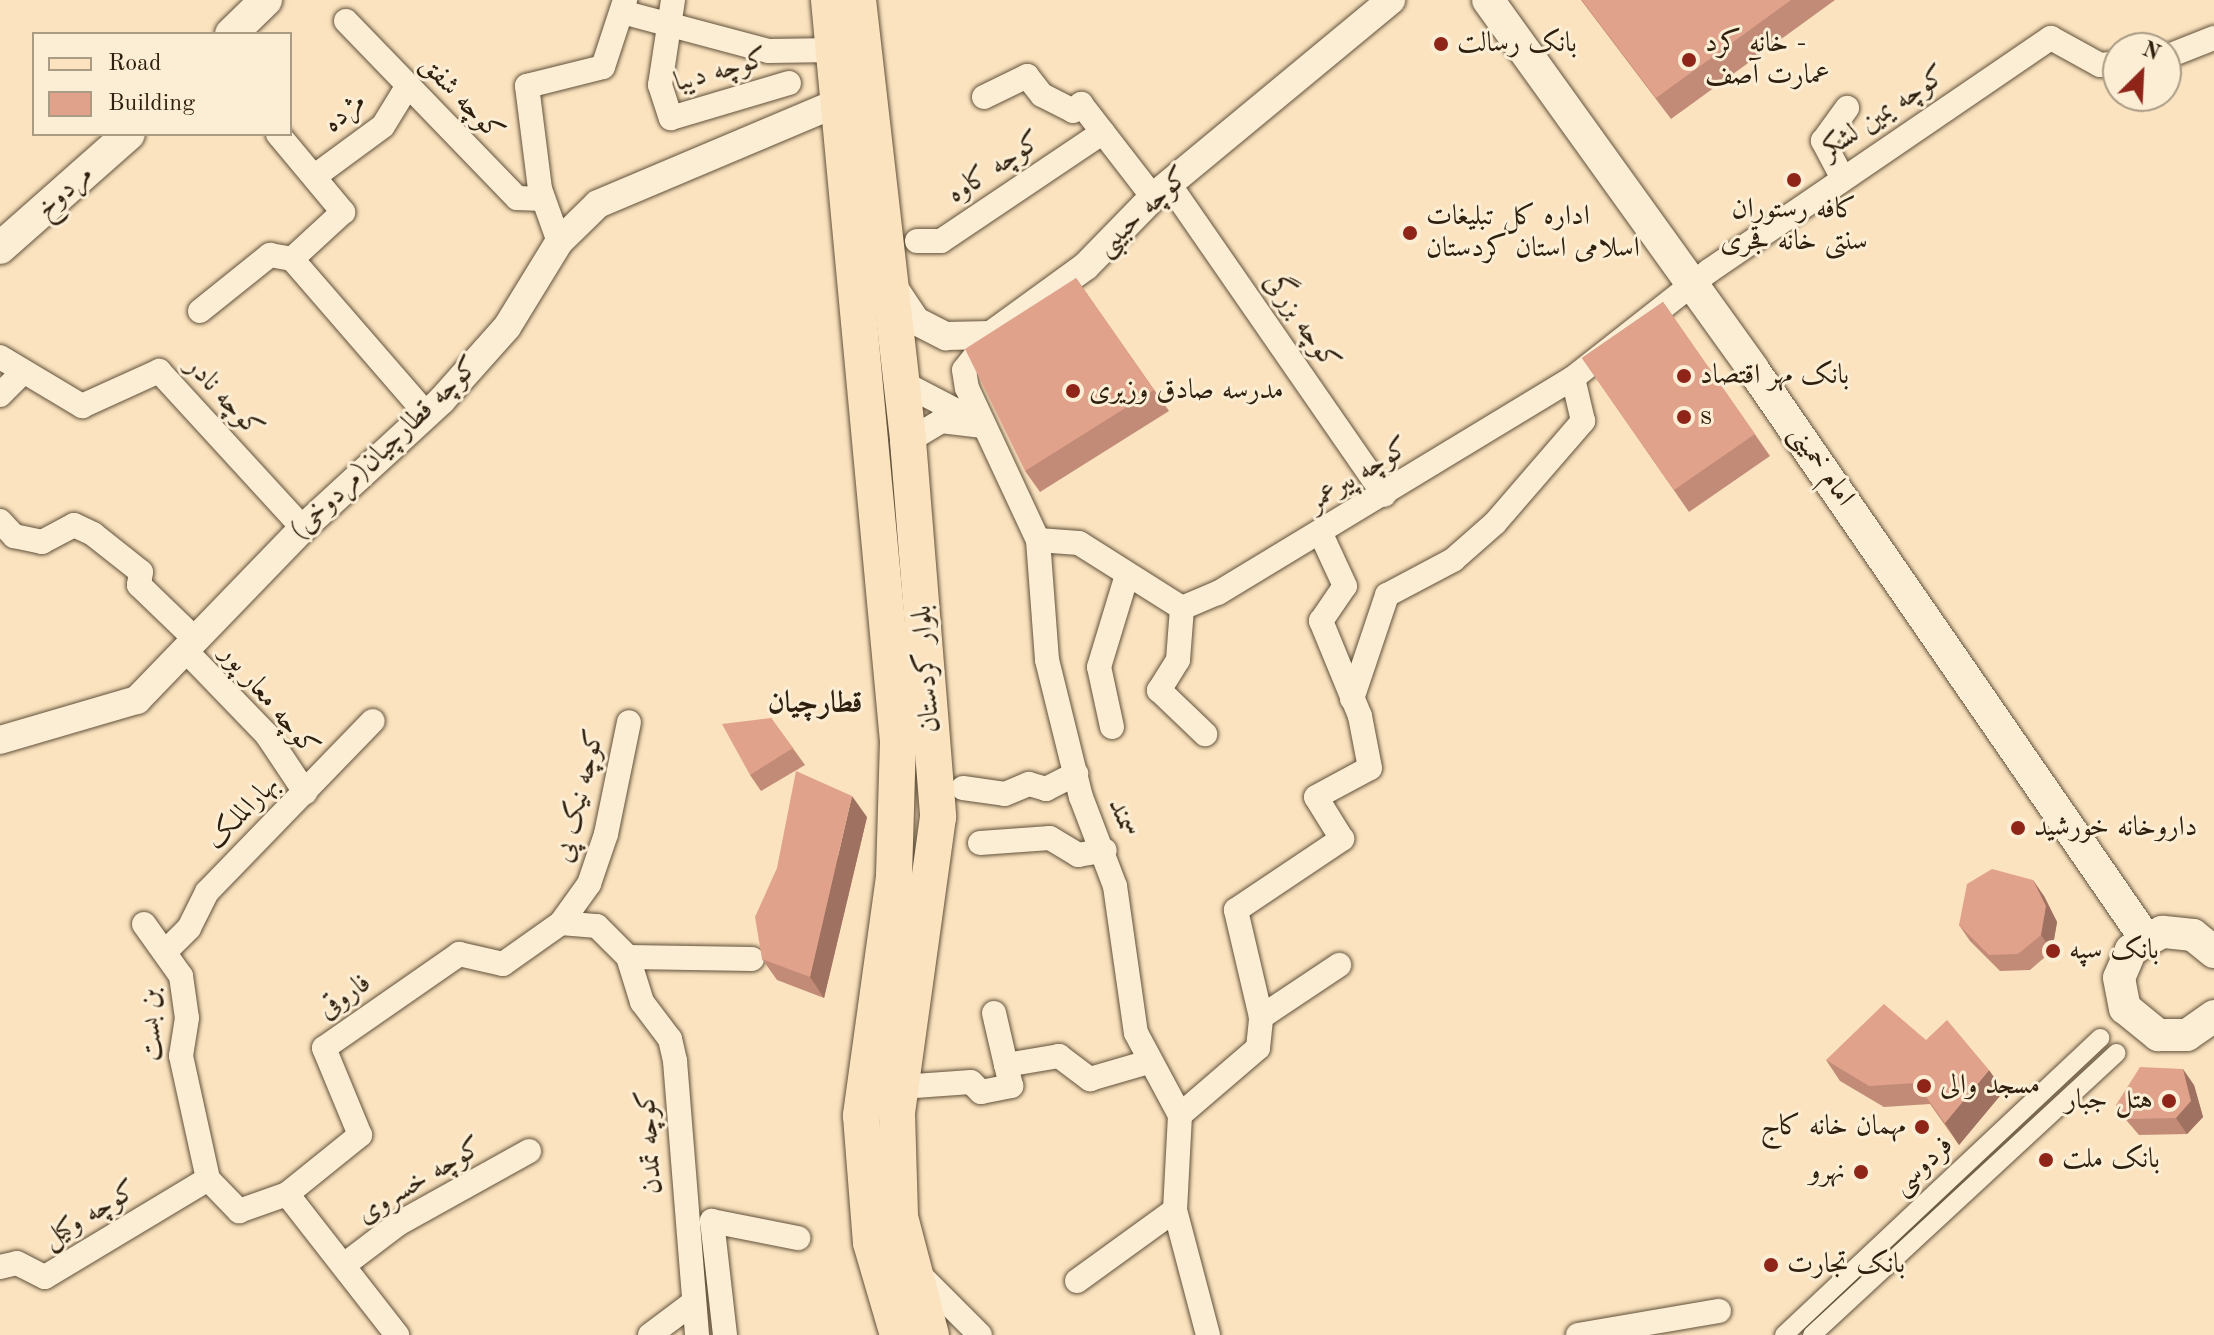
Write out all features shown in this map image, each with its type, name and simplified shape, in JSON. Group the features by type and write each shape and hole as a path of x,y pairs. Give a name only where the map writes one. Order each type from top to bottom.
{"main road":[{"path":"233,32 266,0"},
{"name":"بلوار کردستان","path":"829,0 842,101 898,741 894,877 861,1116 871,1243 898,1335"},
{"name":"بلوار کردستان","path":"858,0 908,441 938,817 901,1087 900,1217 931,1335"},
{"name":"امام خمینی","path":"1488,0 1692,284 2145,938"},
{"name":"مردوخ","path":"0,248 127,136"},
{"path":"2211,1026 2158,1035 2125,1008 2123,963 2145,938 2178,931 2214,952"}],"street":[{"name":"کوچه حبیبی","path":"991,335 1086,266 1161,191 1391,0"},
{"path":"559,242 543,199 527,86 603,67 624,6 671,11 790,51 835,50"},
{"name":"کوچه دیبا","path":"671,11 660,85 671,118 789,83"},
{"name":"کوچه شفق","path":"346,21 517,198 543,199"},
{"name":"کوچه یمین لشکر","path":"1692,284 1842,177 2051,38 2102,65"},
{"path":"2182,51 2214,38"},
{"path":"790,51 789,83 795,119"},
{"name":"کوچه بزرگی","path":"984,97 1027,76 1042,95 1073,111 1081,104 1103,132 1161,191 1384,495"},
{"name":"مژده","path":"315,176 383,126 407,87"},
{"name":"کوچه قطارچیان(مردوخی)","path":"0,740 137,700 303,528 427,415 507,327 559,242 598,204 842,101"},
{"path":"1842,177 1823,141 1847,108"},
{"name":"کوچه کاوه","path":"917,241 941,241 1103,132"},
{"path":"280,136 343,212 292,259"},
{"path":"200,311 270,255 292,259 427,415"},
{"path":"889,279 916,321 967,340 991,335"},
{"name":"کوچه پیرعمر","path":"1182,608 1321,534 1573,378 1692,284"},
{"name":"سمند","path":"991,335 964,370 1038,540 1047,660 1076,774 1105,850 1136,1033 1148,1062 1180,1115"},
{"name":"کوچه نادر","path":"0,357 21,374 82,406 159,371 303,528"},
{"path":"0,395 21,374"},
{"path":"1352,699 1387,595 1453,560 1495,523 1583,421 1573,378"},
{"path":"901,382 986,426"},
{"path":"908,441 941,421 986,426"},
{"name":"کوچه معار پور","path":"0,521 14,536 42,542 74,525 93,534 141,572 139,585 267,735 305,792"},
{"path":"1208,1335 1175,1210 1180,1115 1258,1048 1261,1017 1236,910 1342,839 1316,797 1370,768 1352,699 1321,621 1345,586 1321,534"},
{"path":"1038,540 1079,543 1182,608 1178,660 1159,690 1205,734"},
{"path":"1112,727 1099,667 1127,575"},
{"name":"بهارالملک","path":"165,952 189,928 207,892 373,721"},
{"name":"کوچه نیک پی","path":"561,923 589,884 606,834 629,722"},
{"path":"963,788 1046,789 1076,774"},
{"path":"980,843 1050,838 1078,855 1105,850"},
{"path":"561,923 597,926 628,957 752,959"},
{"name":"فاروقی","path":"287,1194 360,1135 324,1048 459,954 503,964 561,923"},
{"name":"بن بست","path":"144,924 181,976 187,1018 181,1056 208,1179"},
{"name":"کوچه تمدن","path":"628,957 642,1002 670,1039 675,1061 697,1335"},
{"path":"1261,1017 1339,965"},
{"path":"994,1013 1008,1075"},
{"name":"فردوسی","path":"1784,1335 2100,1038"},
{"name":"فردوسی","path":"1812,1335 2116,1053"},
{"path":"901,1087 971,1082 981,1092 1008,1075 1059,1056 1090,1079 1148,1062"},
{"name":"کوچه خسروی","path":"344,1265 398,1224 529,1151"},
{"path":"208,1179 239,1211 287,1194 397,1335"},
{"name":"کوچه وکیل","path":"0,1267 17,1263 45,1277 208,1179"},
{"path":"1077,1281 1175,1210"},
{"path":"725,1335 712,1221 798,1238"},
{"path":"912,1267 980,1335"},
{"path":"650,1335 694,1302"},
{"path":"1578,1335 1719,1311"}],"building":[{"name":"خانه کرد - عمارت آصف","path":"1582,0 1791,0 1656,98"},
{"name":"مدرسه صادق وزیری","path":"1076,278 1154,390 1025,471 965,349"},
{"name":"s","path":"1663,302 1755,434 1674,490 1582,358"},
{"path":"771,718 793,748 750,775 722,724"},
{"path":"796,771 852,796 810,977 762,959 755,917 777,868"},
{"path":"1992,869 2033,880 2046,906 2041,935 2018,954 1989,955 1959,925 1967,884"},
{"name":"مسجد والی","path":"1884,1004 1926,1040 1947,1020 1989,1070 1945,1123 1916,1083 1869,1086 1826,1060"},
{"path":"2140,1067 2183,1069 2191,1101 2176,1118 2128,1119 2116,1105"}],"place":[{"name":"بانک رسالت","path":"1441,44"},
{"name":"خانه کرد - عمارت آصف","path":"1689,60"},
{"name":"کافه رستوران سنتی خانه قجری","path":"1794,180"},
{"name":"اداره کل تبلیغات اسلامی استان کردستان","path":"1410,233"},
{"name":"بانک مهر اقتصاد","path":"1684,376"},
{"name":"مدرسه صادق وزیری","path":"1073,391"},
{"name":"s","path":"1684,417"},
{"name":"داروخانه خورشید","path":"2018,828"},
{"name":"بانک سپه","path":"2053,951"},
{"name":"مسجد والی","path":"1924,1086"},
{"name":"هتل جبار","path":"2169,1101"},
{"name":"مهمان خانه کاج","path":"1922,1127"},
{"name":"بانک ملت","path":"2046,1160"},
{"name":"نهرو","path":"1861,1172"},
{"name":"بانک تجارت","path":"1771,1265"}],"district":[{"name":"قطارچیان","path":"815,704"}]}
